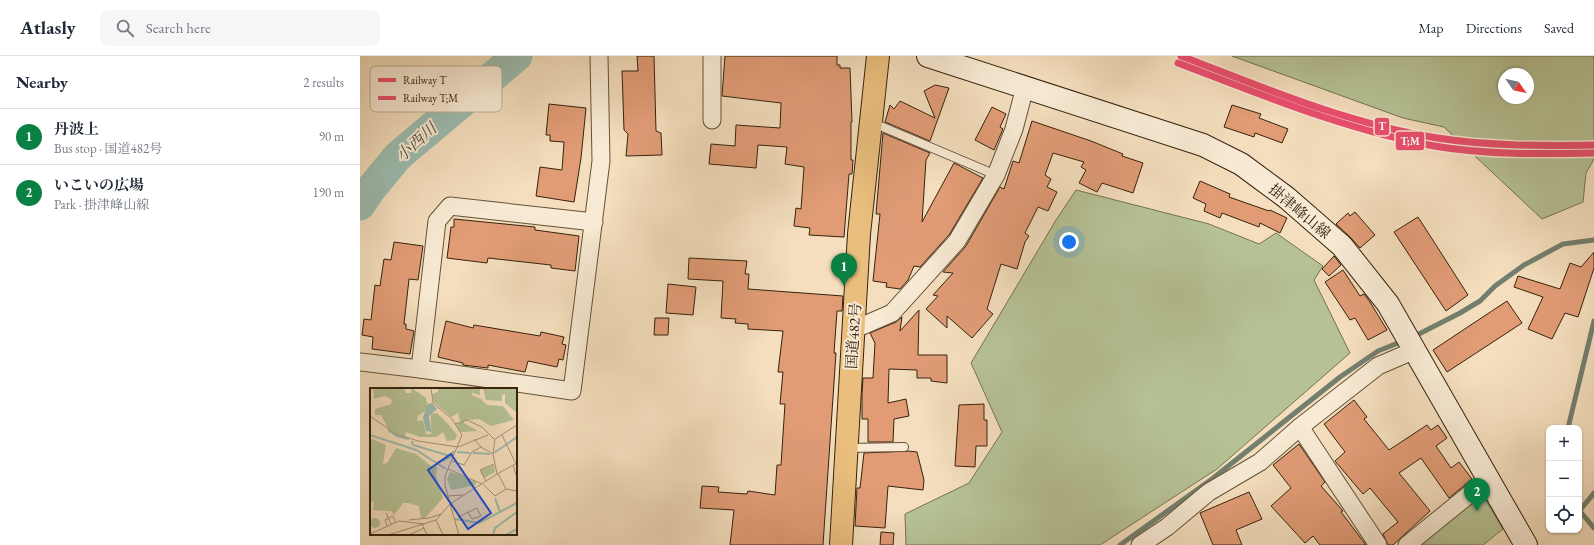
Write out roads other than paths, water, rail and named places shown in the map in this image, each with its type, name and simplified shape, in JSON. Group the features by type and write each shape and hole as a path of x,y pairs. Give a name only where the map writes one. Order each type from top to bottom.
{"highway":[{"name":"国道482号","path":"841,545 859,234 878,56"}],"main road":[{"name":"掛津峰山線","path":"928,56 1203,145 1241,164 1287,198 1342,246 1388,304 1526,545"}],"street":[{"path":"360,362 572,391 601,161 599,56"},
{"path":"712,56 712,120"},
{"path":"853,330 892,313 957,241 996,175 1014,129 1025,87"},
{"path":"420,369 437,220 450,206 594,222"},
{"path":"1140,545 1167,527 1209,492 1260,462 1300,427 1378,366 1411,343"},
{"path":"1300,427 1378,545"},
{"path":"1407,545 1488,480"}],"lane":[{"path":"871,122 996,175"},
{"path":"846,448 904,447"}],"waterway":[{"name":"小西川","path":"502,69 517,56"},
{"name":"小西川","path":"360,205 370,190 398,156 450,112"},
{"path":"1413,337 1480,301 1495,286 1524,265 1563,244 1594,240"},
{"path":"1569,425 1594,321"},
{"path":"1120,545 1212,479 1340,377 1378,351 1403,341"},
{"path":"1582,508 1594,493"},
{"path":"1582,514 1594,528"}],"rail line":[{"name":"T","path":"1181,56 1307,104 1404,132 1457,141 1496,144 1594,145"},
{"name":"T;M","path":"1178,63 1336,121 1401,139 1434,146 1474,151 1534,154 1594,153"}],"place":[{"name":"丹波上","path":"844,286"},
{"name":"いこいの広場","path":"1477,511"}]}
